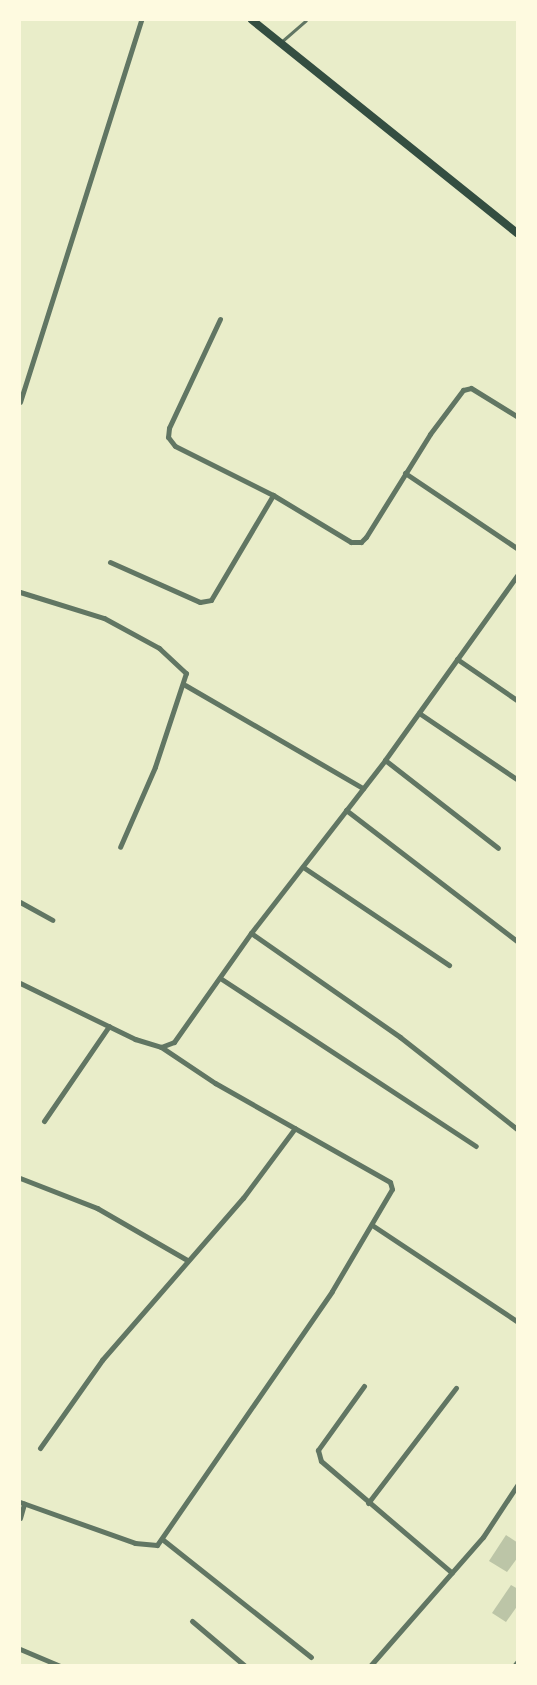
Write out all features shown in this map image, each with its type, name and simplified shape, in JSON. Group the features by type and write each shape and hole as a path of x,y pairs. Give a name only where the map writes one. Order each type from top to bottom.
{"main road":[{"path":"252,20 518,234"}],"street":[{"path":"20,402 141,20"},
{"path":"220,319 169,428 168,437 175,446 273,495 343,539 361,542 405,473 466,388 518,417"},
{"path":"405,473 518,549"},
{"path":"110,562 200,602 212,600 273,495"},
{"path":"161,1047 174,1042 251,933 385,760 518,574"},
{"path":"20,592 80,608 159,648 183,667 185,685 155,767 120,847"},
{"path":"457,659 518,700"},
{"path":"185,685 363,788"},
{"path":"419,713 518,780"},
{"path":"385,760 498,848"},
{"path":"346,810 518,942"},
{"path":"303,867 449,965"},
{"path":"20,902 52,920"},
{"path":"251,933 400,1037 518,1130"},
{"path":"220,978 476,1146"},
{"path":"20,983 109,1026 161,1047 215,1083 390,1182 389,1198 273,1381 162,1539 149,1546 135,1544 22,1503 20,1518"},
{"path":"44,1121 109,1026"},
{"path":"39,1448 102,1360 243,1198 296,1128"},
{"path":"20,1178 97,1208 187,1260"},
{"path":"372,1225 518,1322"},
{"path":"364,1386 318,1450 321,1461 452,1573"},
{"path":"368,1503 456,1388"},
{"path":"370,1665 483,1536 518,1484"},
{"path":"162,1539 311,1657"},
{"path":"192,1621 245,1665"},
{"path":"20,1649 60,1665"},
{"path":"514,1665 518,1661"}],"lane":[{"path":"281,42 306,20"}],"building":[{"path":"506,1535 518,1543 518,1557 507,1572 489,1561"},
{"path":"511,1585 518,1589 518,1605 506,1622 492,1613"}]}
